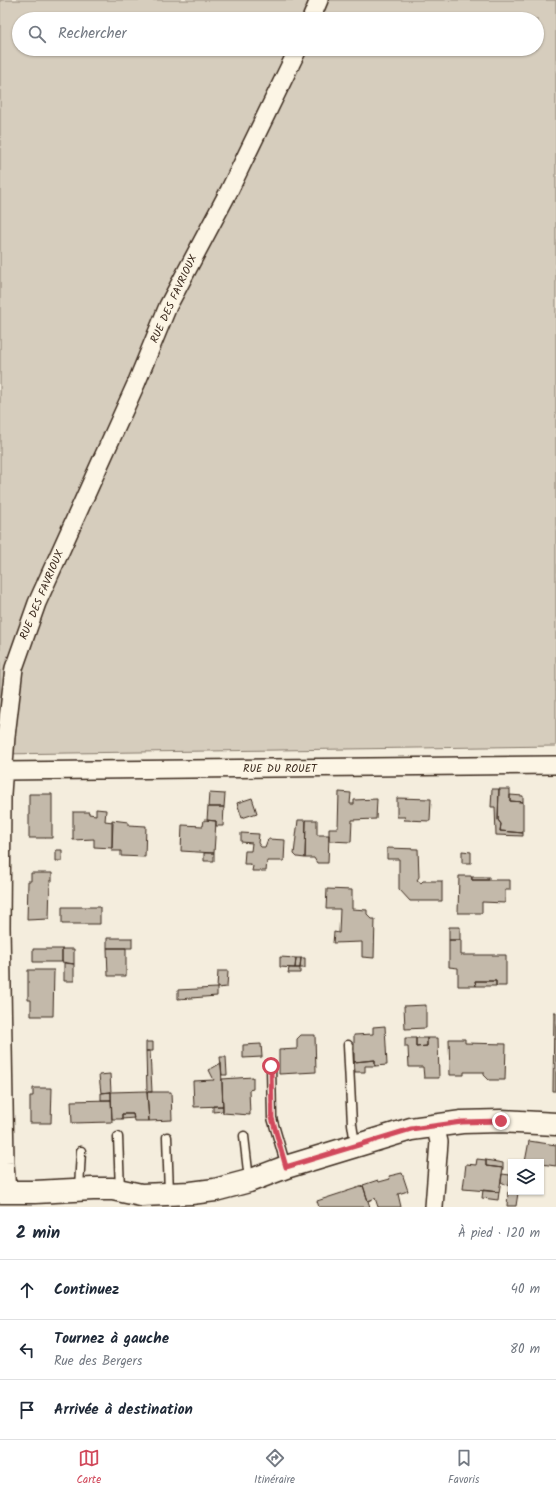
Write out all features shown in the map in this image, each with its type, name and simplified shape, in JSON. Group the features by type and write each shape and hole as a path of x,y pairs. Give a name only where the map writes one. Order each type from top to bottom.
{"street":[{"path":"314,12 319,0"},
{"name":"RUE DES FAVRIOUX","path":"5,1197 1,927 2,794 6,736 14,668 37,603 136,384 168,306 229,191 295,56"},
{"name":"RUE DU ROUET","path":"4,771 556,765"},
{"path":"5,1197 35,1192 79,1189 113,1189 141,1195 216,1190 249,1181 286,1167 356,1147 411,1129 462,1122 501,1121 556,1124"},
{"path":"434,1207 439,1142 435,1125"}],"lane":[{"path":"348,1045 352,1124 356,1147"},
{"path":"271,1066 272,1118 286,1167"},
{"path":"244,1136 249,1181"},
{"path":"118,1137 120,1191"},
{"path":"167,1137 169,1194"},
{"path":"79,1189 81,1151"}],"shaded area":[{"path":"0,0 556,0 556,746 0,754"}],"building":[{"path":"492,789 499,789 498,820 501,824 500,831 523,833 523,836 496,835 495,807 491,807"},
{"path":"499,789 510,789 510,801 523,802 523,833 500,831 501,824 498,820"},
{"path":"339,792 351,793 350,804 354,804 354,800 377,799 376,819 352,820 351,842 329,841 329,828 338,828"},
{"path":"209,793 225,794 224,807 208,807"},
{"path":"29,794 52,794 52,838 29,838"},
{"path":"510,795 523,796 523,802 510,801"},
{"path":"252,798 257,813 242,818 237,803"},
{"path":"397,798 431,799 430,821 404,820 405,817 397,817"},
{"path":"208,807 224,807 223,826 216,826 216,821 207,820"},
{"path":"96,809 106,810 105,821 113,822 112,848 94,847 94,839 73,840 73,812 89,812 89,814 96,815"},
{"path":"112,820 128,822 128,825 146,826 145,857 121,856 121,851 112,851"},
{"path":"204,820 216,821 214,853 181,851 182,825 203,826"},
{"path":"298,820 306,820 305,858 297,857 294,854"},
{"path":"306,820 317,820 317,835 329,835 328,863 317,863 314,858 305,858"},
{"path":"241,833 259,834 258,843 261,847 265,847 268,839 285,840 284,861 267,861 266,871 252,871 253,866 250,864 244,864 245,851 251,851 252,843 241,842"},
{"path":"387,848 418,849 419,877 417,880 421,883 423,881 442,881 442,901 410,901 399,889 399,859 387,859"},
{"path":"56,850 62,850 62,861 56,861"},
{"path":"462,851 471,852 471,863 462,863"},
{"path":"204,853 214,853 214,861 204,861"},
{"path":"31,873 52,873 52,881 50,881 49,919 27,920 28,881 31,881"},
{"path":"459,876 471,876 472,880 510,880 510,890 505,890 505,903 482,902 482,913 458,913"},
{"path":"472,877 489,877 489,880 472,880"},
{"path":"327,889 352,890 352,909 367,910 367,914 372,919 375,919 374,958 362,957 362,942 333,943 334,932 339,933 340,909 326,909"},
{"path":"62,907 100,907 100,924 62,924"},
{"path":"449,927 460,927 460,940 449,940"},
{"path":"107,938 132,938 132,948 107,948"},
{"path":"449,940 461,940 461,955 506,955 506,986 496,986 496,981 475,981 476,986 458,986 458,968 449,967"},
{"path":"107,948 126,948 126,976 108,976"},
{"path":"33,949 62,949 62,962 33,962"},
{"path":"62,949 74,949 74,964 62,962"},
{"path":"280,957 296,958 295,968 280,967"},
{"path":"296,958 301,958 300,968 295,968"},
{"path":"301,958 305,958 305,968 300,968"},
{"path":"64,963 74,964 74,981 64,981"},
{"path":"289,968 300,968 300,973 288,973"},
{"path":"28,970 54,970 53,1016 31,1016 31,1000 28,1000"},
{"path":"218,971 228,971 227,987 217,988"},
{"path":"475,981 496,981 496,986 476,986"},
{"path":"217,988 217,996 178,999 178,990"},
{"path":"426,1005 426,1028 405,1029 404,1006"},
{"path":"554,1012 556,1012 556,1091 553,1091"},
{"path":"385,1026 387,1065 375,1066 375,1060 354,1062 354,1035 373,1034 373,1027"},
{"path":"301,1035 315,1035 316,1072 279,1074 279,1050 297,1049 297,1039"},
{"path":"405,1038 416,1038 416,1047 427,1046 427,1038 438,1038 439,1078 424,1078 423,1067 409,1067 408,1047 405,1047"},
{"path":"416,1038 427,1038 427,1046 416,1047"},
{"path":"449,1039 465,1039 465,1043 506,1044 505,1080 489,1080 484,1075 484,1072 464,1072 464,1075 450,1075"},
{"path":"146,1042 153,1042 153,1051 146,1051"},
{"path":"261,1044 262,1057 243,1058 243,1045"},
{"path":"146,1051 150,1051 152,1092 147,1092"},
{"path":"220,1057 226,1057 227,1075 222,1075"},
{"path":"375,1060 375,1066 365,1066 365,1072 355,1072 354,1062"},
{"path":"221,1063 223,1106 194,1107 193,1081 214,1080 209,1070"},
{"path":"110,1074 111,1092 101,1093 99,1075"},
{"path":"253,1077 253,1089 249,1090 250,1115 223,1113 222,1079"},
{"path":"33,1088 52,1088 51,1123 30,1123 30,1096 33,1096"},
{"path":"147,1091 149,1121 134,1121 133,1114 122,1114 122,1119 112,1119 111,1092"},
{"path":"111,1092 111,1100 101,1100 101,1093"},
{"path":"147,1092 171,1092 172,1120 149,1121"},
{"path":"111,1100 112,1122 72,1123 71,1101"},
{"path":"213,1106 223,1106 223,1111 213,1112"},
{"path":"122,1114 133,1114 134,1118 122,1119"},
{"path":"529,1141 556,1145 556,1166 544,1164 544,1159 526,1159"},
{"path":"477,1159 486,1160 486,1166 503,1168 499,1192 463,1189 466,1164 476,1165"},
{"path":"486,1160 503,1163 503,1168 486,1166"},
{"path":"402,1173 408,1191 398,1194 401,1207 378,1207 375,1198 368,1201 363,1185 378,1180 379,1182 390,1179 389,1176"},
{"path":"502,1174 508,1175 508,1186 501,1182"},
{"path":"363,1186 370,1207 319,1207 317,1201"},
{"path":"483,1190 499,1192 498,1200 482,1198"},
{"path":"508,1192 508,1195 518,1195 516,1206 507,1206"}],"route":[{"path":"271,1066 272,1118 286,1167 356,1147 411,1129 462,1122 501,1121"}]}
